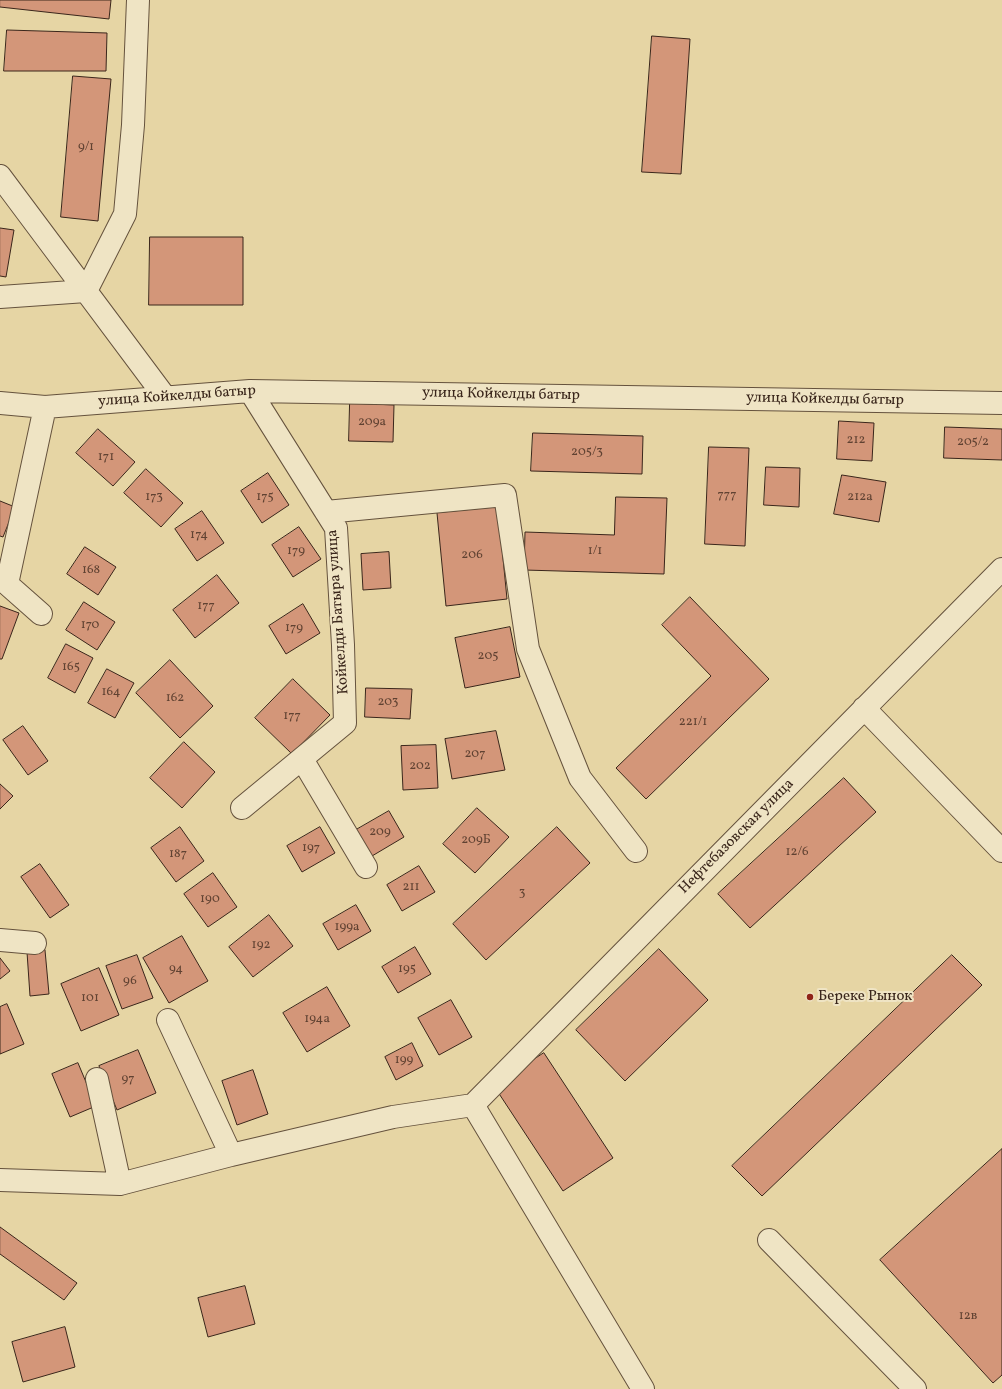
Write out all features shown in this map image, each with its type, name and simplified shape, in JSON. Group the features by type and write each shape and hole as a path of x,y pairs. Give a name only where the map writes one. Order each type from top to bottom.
{"street":[{"path":"86,291 124,214 133,125 138,0"},
{"path":"0,176 165,398"},
{"path":"0,297 86,291"},
{"name":"улица Койкелды батыр","path":"0,403 45,407 250,391 1002,402"},
{"name":"Койкелди Батыра улица","path":"242,808 345,723 343,645 336,528 250,391"},
{"path":"41,614 7,584 45,407"},
{"path":"326,512 505,495 528,649 580,778 636,851"},
{"name":"Нефтебазовская улица","path":"473,1105 1002,569"},
{"path":"864,708 1002,851"},
{"path":"302,759 366,867"},
{"path":"0,940 35,943"},
{"path":"168,1020 231,1155"},
{"path":"97,1079 120,1184"},
{"path":"0,1180 120,1184 231,1155 393,1117 473,1105 643,1389"},
{"path":"769,1240 915,1389"}],"building":[{"path":"0,0 111,0 109,19 0,7"},
{"path":"7,30 107,33 106,71 4,71"},
{"path":"652,36 690,39 681,174 642,172"},
{"path":"73,76 111,79 98,221 61,217"},
{"path":"0,228 14,230 6,277 0,276"},
{"path":"150,237 243,237 243,305 149,305"},
{"path":"350,403 394,405 393,442 349,441"},
{"path":"839,421 874,423 872,461 837,459"},
{"path":"945,427 1002,429 1002,460 944,458"},
{"path":"98,429 135,462 113,486 76,453"},
{"path":"533,433 643,436 642,474 531,471"},
{"path":"709,447 749,448 745,546 705,544"},
{"path":"766,467 800,468 799,507 764,505"},
{"path":"146,469 183,503 161,527 124,493"},
{"path":"268,473 289,505 262,523 241,491"},
{"path":"842,475 886,482 879,522 834,514"},
{"path":"616,497 667,498 664,574 524,570 525,532 614,535"},
{"path":"0,501 15,507 3,537 0,536"},
{"path":"498,507 507,599 446,606 437,513"},
{"path":"202,511 224,543 197,561 175,529"},
{"path":"299,527 321,559 293,577 272,545"},
{"path":"85,547 116,567 98,595 67,574"},
{"path":"389,552 391,588 363,590 361,554"},
{"path":"217,575 239,603 195,638 173,610"},
{"path":"690,597 769,679 646,799 616,768 711,676 662,625"},
{"path":"84,602 115,622 97,650 66,630"},
{"path":"303,604 320,633 286,654 269,626"},
{"path":"0,606 19,613 2,659 0,659"},
{"path":"510,627 520,677 465,688 455,638"},
{"path":"66,644 93,658 75,693 48,678"},
{"path":"170,660 213,706 180,738 136,693"},
{"path":"107,669 134,683 115,718 88,703"},
{"path":"293,679 330,715 292,754 255,718"},
{"path":"366,688 412,689 410,719 365,717"},
{"path":"23,726 48,761 28,775 3,740"},
{"path":"496,731 505,770 452,779 445,739"},
{"path":"184,742 215,772 182,808 150,778"},
{"path":"436,745 438,788 403,790 401,746"},
{"path":"844,778 876,812 750,928 718,894"},
{"path":"0,784 13,796 0,809"},
{"path":"477,808 509,837 475,873 443,844"},
{"path":"389,811 404,837 372,856 356,830"},
{"path":"180,827 204,861 176,882 151,848"},
{"path":"320,827 335,853 302,872 287,846"},
{"path":"557,827 590,863 486,960 453,924"},
{"path":"40,864 69,905 50,918 21,877"},
{"path":"419,866 435,892 402,911 387,885"},
{"path":"213,873 237,907 208,927 184,894"},
{"path":"356,905 371,931 338,950 323,924"},
{"path":"269,915 293,946 253,977 229,947"},
{"path":"182,936 208,981 169,1003 143,958"},
{"path":"415,947 431,974 398,993 382,967"},
{"path":"659,949 708,1000 625,1081 576,1030"},
{"path":"45,950 49,994 30,996 27,952"},
{"path":"137,955 153,998 122,1009 106,966"},
{"path":"952,955 982,985 762,1196 732,1166"},
{"path":"0,958 10,971 0,979"},
{"path":"99,968 119,1015 81,1031 61,984"},
{"path":"327,987 350,1026 307,1052 283,1013"},
{"path":"451,1000 472,1037 439,1055 418,1018"},
{"path":"7,1004 24,1044 0,1054 0,1007"},
{"path":"412,1043 423,1066 396,1080 385,1057"},
{"path":"138,1050 156,1093 117,1110 99,1066"},
{"path":"544,1053 613,1158 563,1191 494,1086"},
{"path":"78,1063 96,1106 70,1117 52,1074"},
{"path":"253,1070 268,1114 237,1125 222,1081"},
{"path":"1002,1149 1002,1375 993,1383 880,1260"},
{"path":"0,1227 77,1283 64,1300 0,1254"},
{"path":"245,1286 255,1324 208,1337 198,1298"},
{"path":"65,1327 75,1367 23,1382 12,1342"}],"place":[{"name":"Береке Рынок","path":"810,997"}]}
